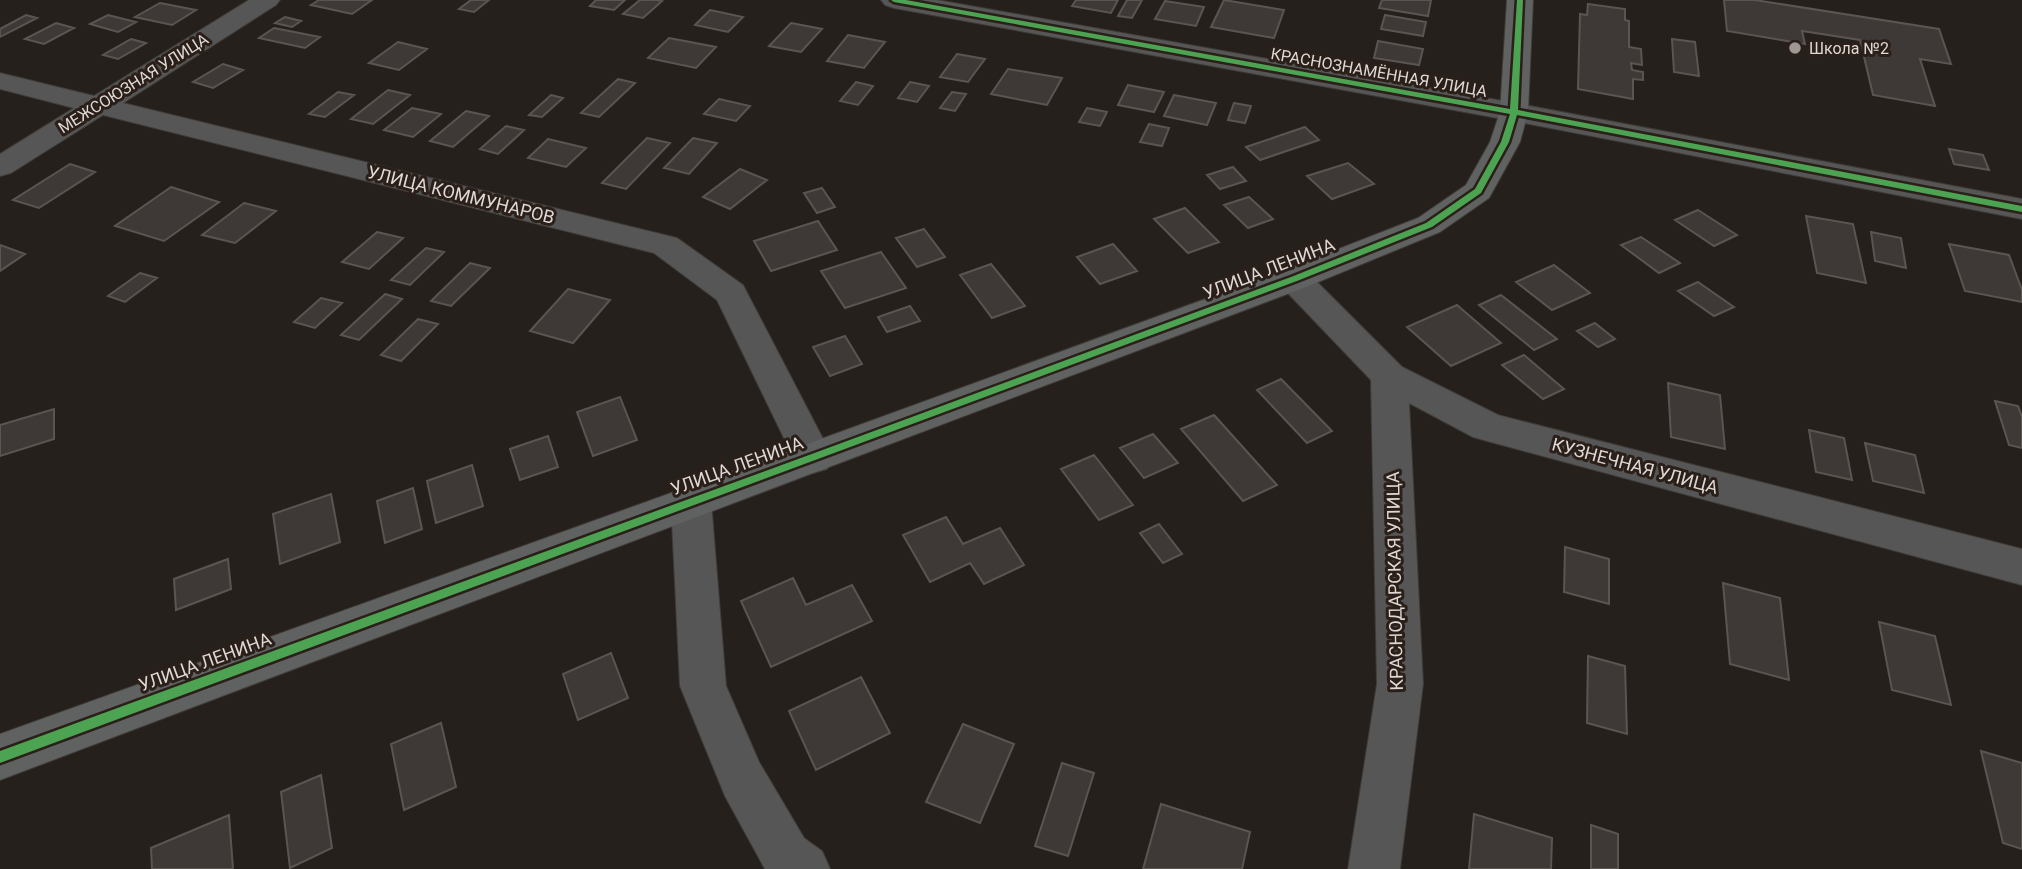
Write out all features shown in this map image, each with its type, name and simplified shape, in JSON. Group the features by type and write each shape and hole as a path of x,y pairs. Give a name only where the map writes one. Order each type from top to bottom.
{"street":[{"name":"МЕЖСОЮЗНАЯ УЛИЦА","path":"0,167 267,0"},
{"name":"КРАСНОЗНАМЁННАЯ УЛИЦА","path":"894,0 1514,112 2022,209"},
{"path":"1514,112 1520,0"},
{"name":"УЛИЦА КОММУНАРОВ","path":"0,81 665,245 731,293 813,458"},
{"name":"УЛИЦА ЛЕНИНА","path":"0,757 1294,279 1429,225 1478,191 1505,142 1514,112"},
{"name":"КУЗНЕЧНАЯ УЛИЦА","path":"1294,279 1389,376 1487,427 2022,567"},
{"name":"КРАСНОДАРСКАЯ УЛИЦА","path":"1374,869 1400,684 1389,376"},
{"path":"691,501 704,686 742,779 786,856 804,869"}],"building":[{"path":"319,0 372,0 352,14 311,5"},
{"path":"471,0 489,0 474,12 459,9"},
{"path":"596,0 625,0 614,10 590,6"},
{"path":"640,0 662,1 643,18 623,14"},
{"path":"1076,0 1118,0 1111,13 1072,6"},
{"path":"1127,0 1142,0 1132,18 1118,16"},
{"path":"1224,0 1284,10 1274,38 1211,27"},
{"path":"1382,0 1431,0 1428,16 1379,8"},
{"path":"1724,0 1755,0 1939,29 1951,64 1920,59 1935,106 1873,95 1860,40 1802,31 1805,44 1727,31"},
{"path":"1165,1 1204,7 1196,26 1155,19"},
{"path":"160,3 196,10 172,25 135,17"},
{"path":"1588,4 1625,9 1625,20 1629,21 1629,47 1641,49 1642,65 1631,63 1632,70 1643,72 1643,80 1633,79 1633,99 1578,89 1580,14 1587,15"},
{"path":"710,10 743,17 728,32 695,25"},
{"path":"26,15 37,18 0,37 0,29"},
{"path":"108,15 136,22 118,32 90,24"},
{"path":"1385,15 1426,22 1423,36 1381,29"},
{"path":"285,17 301,21 292,27 275,23"},
{"path":"56,23 74,28 44,44 25,39"},
{"path":"791,23 822,29 801,52 769,46"},
{"path":"274,28 320,37 305,48 259,38"},
{"path":"848,35 885,42 864,68 827,61"},
{"path":"669,38 716,47 696,68 648,58"},
{"path":"131,39 146,43 118,59 103,55"},
{"path":"1672,39 1695,42 1699,76 1674,72"},
{"path":"1378,41 1423,49 1419,65 1374,58"},
{"path":"398,42 427,49 399,70 369,63"},
{"path":"957,54 985,59 968,82 940,77"},
{"path":"223,64 243,70 213,88 193,82"},
{"path":"1008,69 1062,78 1047,105 991,94"},
{"path":"618,79 635,83 599,117 581,113"},
{"path":"856,82 873,86 858,105 840,101"},
{"path":"910,82 929,86 917,102 898,98"},
{"path":"1128,85 1164,92 1154,112 1118,105"},
{"path":"388,90 410,95 373,124 351,119"},
{"path":"338,92 354,95 325,117 309,114"},
{"path":"952,92 966,94 955,111 940,108"},
{"path":"551,95 563,98 542,117 529,115"},
{"path":"1174,95 1216,103 1207,125 1164,116"},
{"path":"719,99 750,106 736,121 704,114"},
{"path":"1234,103 1251,106 1245,123 1228,120"},
{"path":"412,108 441,114 413,137 384,130"},
{"path":"1087,108 1107,112 1100,126 1079,122"},
{"path":"466,111 489,116 453,147 430,141"},
{"path":"1149,124 1169,128 1162,146 1140,142"},
{"path":"506,126 524,130 498,154 480,149"},
{"path":"1305,127 1319,140 1260,160 1246,147"},
{"path":"647,138 670,143 626,189 602,183"},
{"path":"693,138 717,143 689,174 664,168"},
{"path":"548,139 586,148 566,167 528,158"},
{"path":"1949,149 1983,155 1989,170 1954,164"},
{"path":"1348,163 1374,184 1332,199 1307,176"},
{"path":"70,164 95,172 39,208 13,200"},
{"path":"1233,167 1246,181 1220,189 1207,175"},
{"path":"740,169 767,180 730,209 703,197"},
{"path":"171,187 219,202 164,241 115,226"},
{"path":"822,188 835,207 817,213 804,193"},
{"path":"1249,197 1273,219 1248,228 1224,205"},
{"path":"244,203 276,211 235,243 202,235"},
{"path":"1185,208 1219,242 1188,253 1154,219"},
{"path":"1698,210 1737,235 1714,246 1675,220"},
{"path":"1806,216 1853,224 1866,283 1817,273"},
{"path":"818,221 837,250 771,271 754,241"},
{"path":"924,229 945,257 917,267 896,238"},
{"path":"377,232 403,238 369,269 342,262"},
{"path":"1871,232 1901,238 1906,268 1875,261"},
{"path":"1641,237 1680,263 1659,273 1621,245"},
{"path":"1113,244 1137,271 1100,284 1077,257"},
{"path":"1949,244 2009,255 2022,290 2022,302 1965,291"},
{"path":"0,245 25,254 0,271"},
{"path":"426,248 444,252 410,285 391,280"},
{"path":"881,252 906,288 845,308 821,271"},
{"path":"470,263 490,268 451,306 431,301"},
{"path":"991,264 1025,306 992,318 960,275"},
{"path":"1554,265 1590,293 1552,310 1516,282"},
{"path":"140,273 157,278 125,302 108,296"},
{"path":"1698,282 1734,307 1714,316 1678,291"},
{"path":"568,289 610,300 573,343 530,331"},
{"path":"385,294 402,299 359,340 341,335"},
{"path":"1501,295 1557,339 1534,350 1479,305"},
{"path":"321,298 342,303 315,328 294,322"},
{"path":"1457,305 1501,343 1451,366 1407,327"},
{"path":"910,306 920,321 887,332 878,317"},
{"path":"418,319 438,324 401,361 381,355"},
{"path":"1595,323 1615,339 1598,347 1577,331"},
{"path":"845,336 862,364 830,376 813,347"},
{"path":"1524,355 1564,389 1543,399 1502,365"},
{"path":"1281,379 1332,431 1307,443 1257,390"},
{"path":"1668,383 1720,395 1725,449 1671,437"},
{"path":"620,397 637,440 593,456 577,412"},
{"path":"1995,401 2018,406 2022,417 2022,448 2009,445"},
{"path":"54,409 54,439 0,456 0,425"},
{"path":"1214,415 1277,485 1243,501 1181,429"},
{"path":"1809,430 1844,438 1852,480 1816,472"},
{"path":"1153,434 1178,463 1144,478 1120,448"},
{"path":"548,436 558,467 520,480 510,449"},
{"path":"1865,443 1915,455 1924,493 1873,481"},
{"path":"1094,455 1133,505 1099,520 1061,469"},
{"path":"472,465 483,506 436,523 427,481"},
{"path":"413,488 422,529 385,543 377,501"},
{"path":"331,494 340,542 280,564 273,514"},
{"path":"946,517 963,544 1000,528 1024,565 984,584 970,563 930,582 903,535"},
{"path":"1159,524 1182,554 1163,563 1140,533"},
{"path":"1565,547 1609,559 1609,604 1564,592"},
{"path":"228,559 231,589 176,610 174,579"},
{"path":"793,578 806,605 852,585 872,621 771,667 741,601"},
{"path":"1723,583 1780,598 1789,680 1730,664"},
{"path":"1879,622 1935,636 1951,705 1892,690"},
{"path":"611,653 628,698 578,720 563,674"},
{"path":"1588,656 1625,666 1627,734 1587,723"},
{"path":"861,677 890,733 816,770 789,711"},
{"path":"441,723 456,787 404,810 391,744"},
{"path":"963,724 1014,744 980,823 926,802"},
{"path":"1981,751 2022,763 2022,849 2003,843"},
{"path":"1062,763 1094,773 1068,856 1035,846"},
{"path":"321,775 332,848 290,868 281,792"},
{"path":"1161,804 1250,832 1242,869 1143,869"},
{"path":"1474,814 1552,838 1551,869 1469,869"},
{"path":"229,815 233,869 152,869 151,848"},
{"path":"1591,825 1618,834 1618,869 1591,869"}],"cycle path":[{"path":"894,0 1514,112 2022,209"},
{"path":"0,757 1294,279 1429,225 1478,191 1505,142 1514,112 1520,0"}],"place":[{"name":"Школа №2","path":"1795,48"}]}
